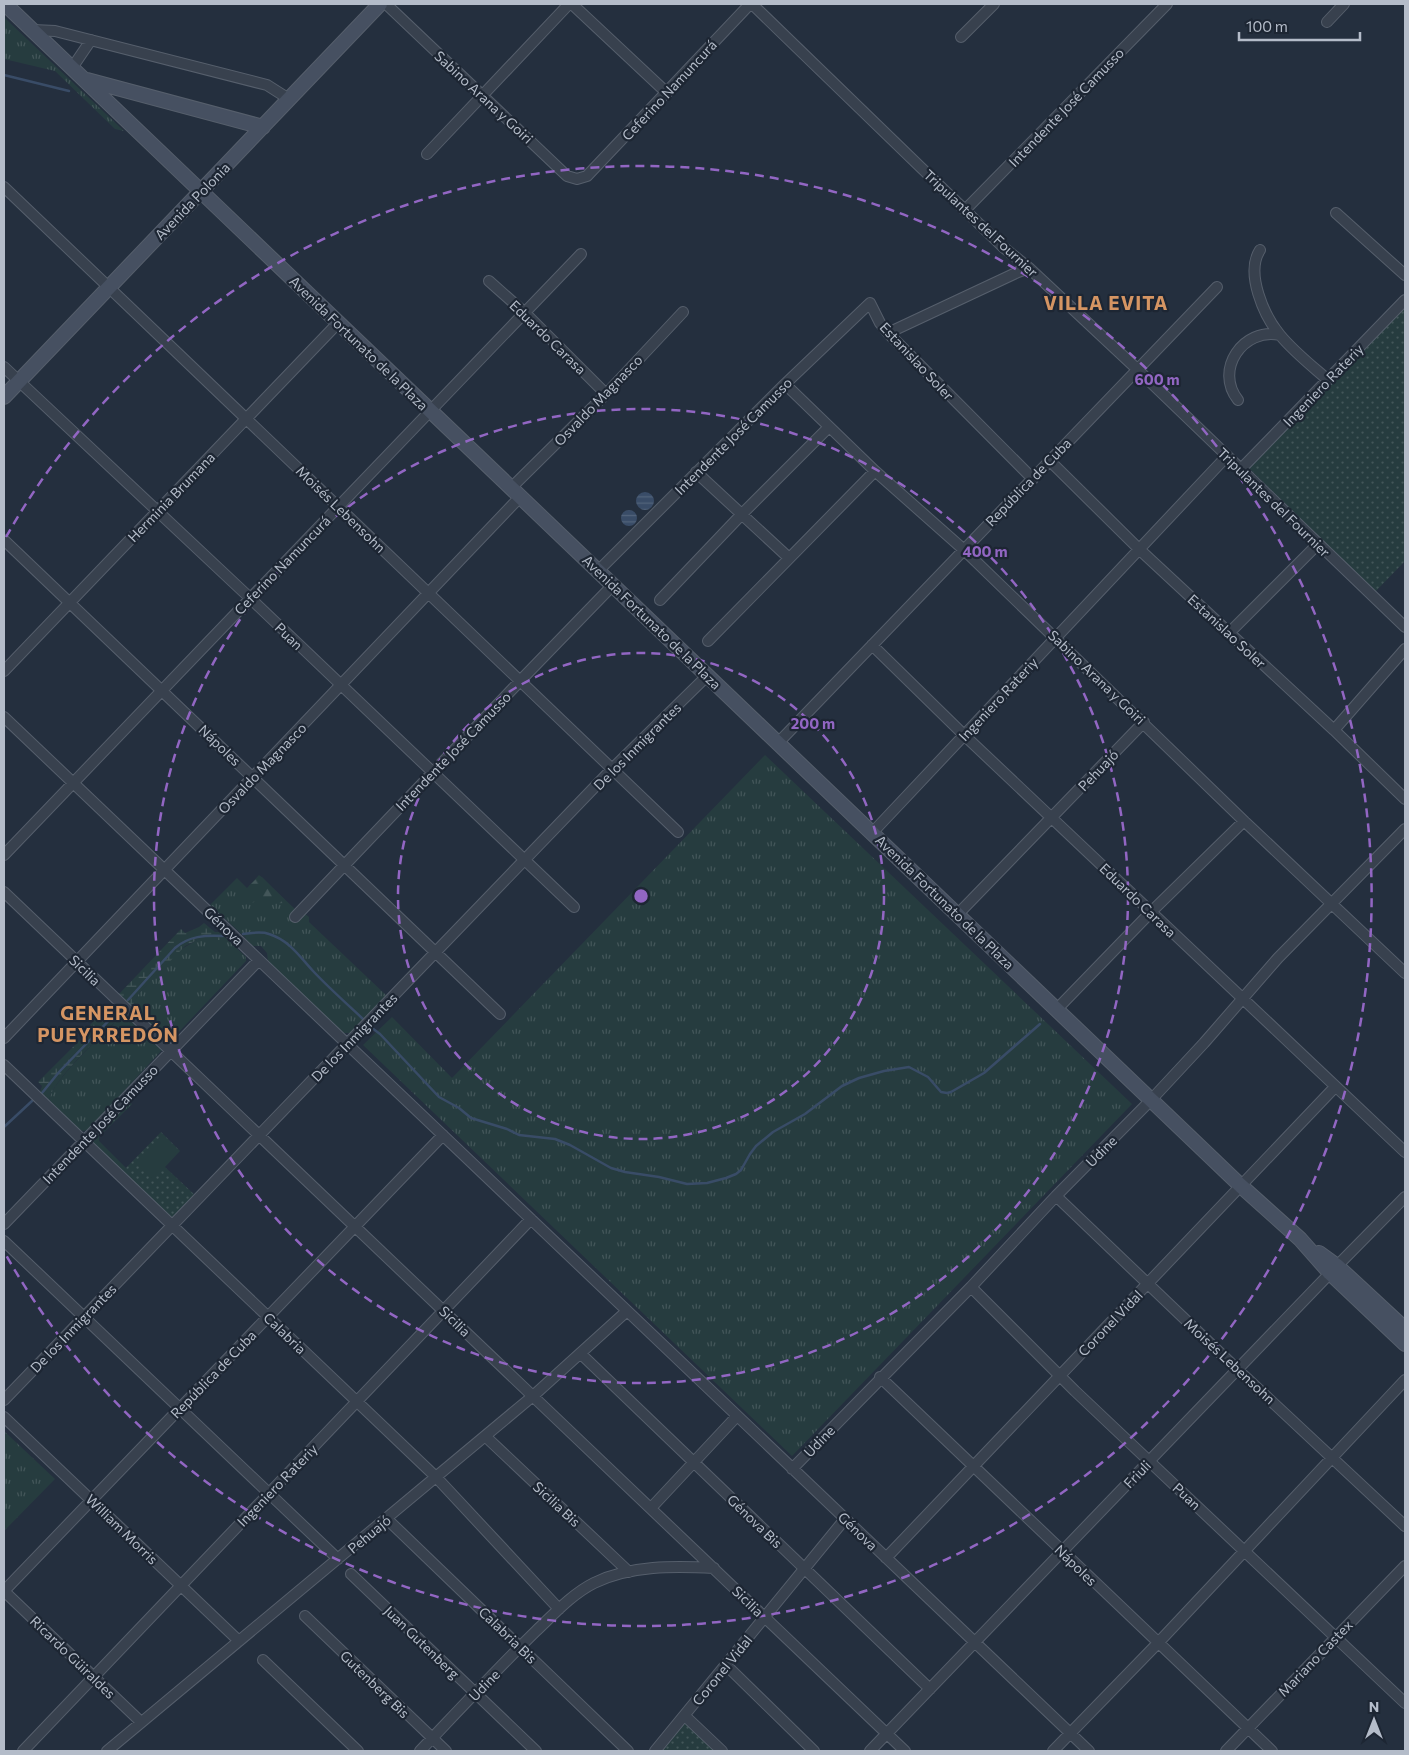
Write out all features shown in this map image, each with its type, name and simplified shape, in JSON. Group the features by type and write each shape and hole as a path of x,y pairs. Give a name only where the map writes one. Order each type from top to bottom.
{"main road":[{"name":"Avenida Fortunato de la Plaza","path":"5,4 1241,1186 1333,1270 1405,1329"},
{"name":"Avenida Polonia","path":"4,397 380,4"},
{"path":"84,79 263,127"},
{"name":"Avenida Fortunato de la Plaza","path":"1333,1270 1405,1344"}],"street":[{"name":"Sabino Arana y Goiri","path":"386,4 567,176 577,179 586,176"},
{"path":"427,154 571,4 667,93"},
{"name":"Ceferino Namuncurá","path":"586,176 751,4"},
{"name":"Tripulantes del Fournier","path":"751,4 966,209 1003,247 1029,268 1137,369 1405,627"},
{"path":"961,37 994,4"},
{"name":"Intendente José Camusso","path":"966,209 1167,4"},
{"path":"1327,22 1344,4"},
{"path":"33,30 55,31 267,84 289,99"},
{"path":"72,68 91,40"},
{"name":"Moisés Lebensohn","path":"5,189 678,832"},
{"path":"1336,213 1405,275"},
{"path":"1260,250 1255,262 1258,293 1263,306 1280,335 1328,380"},
{"name":"Ceferino Namuncurá","path":"4,856 581,254"},
{"path":"888,333 1029,268"},
{"name":"Eduardo Carasa","path":"489,281 525,313 606,394"},
{"name":"República de Cuba","path":"778,743 1217,287"},
{"name":"Ingeniero Rateriy","path":"1241,469 1405,300"},
{"name":"Intendente José Camusso","path":"598,571 785,384 870,303"},
{"name":"Estanislao Soler","path":"870,303 880,323 888,333 1033,479"},
{"name":"Osvaldo Magnasco","path":"4,1038 428,593 516,492 683,312"},
{"name":"Herminia Brumana","path":"4,670 338,323"},
{"path":"1238,400 1232,392 1228,378 1231,362 1239,348 1264,334 1280,335"},
{"name":"Puan","path":"4,367 574,907"},
{"name":"Sabino Arana y Goiri","path":"785,384 875,471 963,549 1144,722 1244,821 1405,973"},
{"path":"660,600 829,427"},
{"name":"Ingeniero Rateriy","path":"872,833 1227,456"},
{"name":"Estanislao Soler","path":"1050,461 1140,550 1334,730 1405,799"},
{"path":"708,641 875,471"},
{"path":"696,472 788,558"},
{"name":"Nápoles","path":"4,540 500,1014"},
{"path":"1229,633 1318,544"},
{"name":"Intendente José Camusso","path":"295,917 613,585"},
{"name":"Eduardo Carasa","path":"872,645 964,735 1405,1152"},
{"path":"1334,730 1405,649"},
{"name":"De los Inmigrantes","path":"4,1400 612,769 707,676"},
{"name":"Génova","path":"4,717 1089,1751"},
{"name":"Pehuajó","path":"958,914 1144,722"},
{"path":"1057,1009 1151,912 1244,821"},
{"name":"Udine","path":"792,1469 1151,1100 1278,958 1405,829"},
{"name":"Sicilia","path":"4,892 905,1751"},
{"name":"Intendente José Camusso","path":"4,1224 259,960"},
{"name":"Calabria","path":"4,1065 436,1477 559,1609"},
{"name":"Coronel Vidal","path":"886,1558 1335,1087"},
{"name":"República de Cuba","path":"4,1591 443,1135"},
{"name":"Moisés Lebensohn","path":"1056,1196 1405,1526"},
{"name":"Friuli","path":"870,1751 1405,1197"},
{"name":"Ingeniero Rateriy","path":"23,1751 531,1219"},
{"path":"4,1241 338,1559"},
{"name":"Puan","path":"971,1286 1060,1376 1336,1636 1405,1704"},
{"name":"Pehuajó","path":"106,1751 533,1396 628,1311"},
{"name":"Génova Bis","path":"581,1354 930,1689"},
{"name":"Nápoles","path":"880,1378 1272,1751"},
{"path":"1052,1751 1158,1643 1405,1380"},
{"path":"651,1508 737,1416"},
{"name":"William Morris","path":"4,1417 239,1641"},
{"name":"Sicilia Bis","path":"485,1436 628,1572"},
{"name":"Coronel Vidal","path":"655,1751 845,1518"},
{"name":"Calabria Bis","path":"387,1519 628,1751"},
{"name":"Mariano Castex","path":"1226,1751 1405,1566"},
{"name":"Udine","path":"420,1751 520,1647 559,1609 582,1590 595,1583 628,1572 675,1567 714,1568"},
{"name":"Juan Gutenberg","path":"351,1574 536,1751"},
{"name":"Ricardo Güiraldes","path":"4,1591 141,1722"},
{"name":"Gutenberg Bis","path":"305,1616 446,1751"},
{"path":"264,1660 358,1751"},
{"path":"726,1665 814,1751"},
{"path":"685,1716 722,1751"}],"green space":[{"path":"4,17 124,131 115,129 55,71 4,59"},
{"path":"1405,306 1405,561 1375,592 1249,468"},
{"path":"765,755 1132,1104 792,1456 363,1045 392,1017 452,1078"},
{"path":"259,875 296,910 290,917 296,922 304,913 309,917 309,922 387,996 351,1033 343,1033 268,962 267,953 261,946 253,946 210,905 237,878 247,888"},
{"path":"259,876 285,900 284,903 263,904 263,901 260,901 243,905 241,902 248,894 249,886"},
{"path":"204,923 228,940 197,940 185,946 139,993 132,1007 119,994 181,929 185,933"},
{"path":"197,940 228,940 246,957 246,961 169,1040 132,1007 139,993 180,950"},
{"path":"110,1004 114,1005 123,1014 70,1068 60,1080 49,1100 40,1092 42,1086 38,1082 92,1028 90,1025"},
{"path":"125,1012 163,1048 88,1130 83,1131 78,1129 49,1100 60,1080 70,1068"},
{"path":"127,1099 132,1104 99,1137 99,1141 126,1168 122,1172 91,1142 90,1138"},
{"path":"161,1132 180,1151 165,1167 197,1197 176,1218 171,1219 122,1172"},
{"path":"160,1138 176,1152 151,1178 136,1163"},
{"path":"4,1431 55,1479 4,1531"},
{"path":"683,1724 687,1724 716,1751 660,1751"}],"water":[{"path":"645,492 651,495 654,501 651,507 645,510 639,507 636,501 639,495"},
{"path":"626,510 632,510 637,515 635,524 626,526 621,521 621,515"}],"waterway":[{"path":"4,75 69,91"},
{"path":"243,934 263,933 282,940 363,1019"},
{"path":"128,1000 180,944 198,937 223,936"},
{"path":"42,1093 59,1072 119,1010"},
{"path":"372,1028 380,1034 439,1097 459,1108 471,1118 507,1129 519,1135 555,1139 570,1145 611,1168 687,1184 707,1183 736,1174 741,1170 756,1146 773,1132 805,1114 842,1086 859,1078 909,1067 928,1077 941,1092 951,1092 984,1073 1040,1024"},
{"path":"4,1127 32,1101"}],"district":[{"name":"VILLA EVITA","path":"1106,302"},
{"name":"GENERAL PUEYRREDÓN","path":"108,1023"}]}
